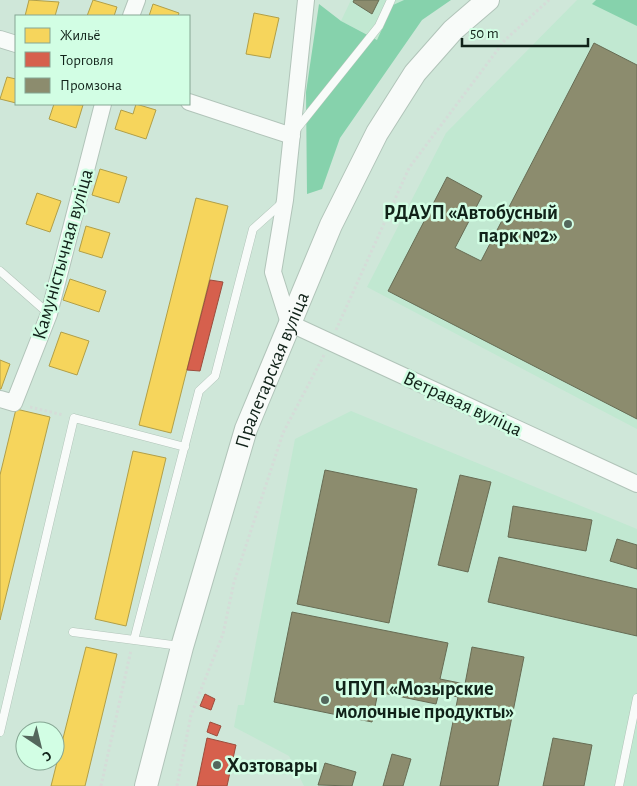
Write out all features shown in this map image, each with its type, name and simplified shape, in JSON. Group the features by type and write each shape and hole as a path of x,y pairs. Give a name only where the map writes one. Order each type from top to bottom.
{"main road":[{"name":"Пралетарская вуліца","path":"146,786 182,647 246,428 331,225 378,133 415,73 453,30 488,0"}],"street":[{"path":"131,15 137,0"},
{"path":"289,323 273,272 285,200 306,0"},
{"path":"0,39 15,44"},
{"path":"190,102 292,136"},
{"name":"Камуністычная вуліца","path":"7,401 49,314 103,105"},
{"name":"Ветравая вуліца","path":"289,323 637,484"}],"lane":[{"path":"292,136 379,26 391,0"},
{"path":"134,640 199,391 215,376 253,229 285,200"},
{"path":"0,271 49,314"},
{"path":"0,732 74,418 185,447"},
{"path":"73,632 182,647"},
{"path":"619,786 637,698"}],"path":[{"path":"177,786 191,715 223,634 234,582 283,432 331,342 409,168 505,40 549,0"},
{"path":"7,401 74,418"},
{"path":"101,786 134,640"}],"shaded area":[{"path":"351,0 404,0 393,5 378,40 341,21"},
{"name":"РДАУП «Автобусный парк №2»","path":"577,0 637,0 637,429 367,287 446,133"},
{"path":"351,411 637,529 637,786 304,786 289,756 234,727 238,705 244,705 295,439"}],"green space":[{"path":"404,0 451,0 422,20 340,138 322,189 307,194 306,92 319,4 341,21 377,40 393,5"},
{"path":"596,0 637,0 637,26 592,4"}],"building: Жильё":[{"path":"29,0 59,2 55,15 25,15"},
{"path":"93,0 117,7 114,15 87,15"},
{"path":"153,4 179,13 178,15 149,15"},
{"path":"254,13 279,18 270,58 246,54"},
{"path":"7,77 15,79 15,103 0,99"},
{"path":"54,105 83,105 76,128 49,119"},
{"path":"136,105 156,110 146,139 115,129 121,110 133,114"},
{"path":"100,169 127,177 119,203 92,195"},
{"path":"37,193 61,201 50,232 26,224"},
{"path":"196,198 228,206 171,433 139,425"},
{"path":"86,226 110,233 102,258 79,251"},
{"path":"70,279 106,291 99,312 63,300"},
{"path":"61,332 89,341 77,375 49,366"},
{"path":"0,360 10,364 1,389 0,389"},
{"path":"16,409 50,417 0,620 0,475"},
{"path":"133,451 166,458 126,626 95,619"},
{"path":"86,647 117,654 85,786 51,786 55,771 65,771 65,730"}],"building: Торговля":[{"path":"210,280 223,282 200,371 187,370"},
{"path":"205,694 215,699 211,710 200,706"},
{"path":"210,722 221,726 217,736 207,732"},
{"name":"Хозтовары","path":"207,738 236,745 227,786 197,786"}],"building: Промзона":[{"path":"354,0 379,0 372,14 353,2"},
{"name":"РДАУП «Автобусный парк №2»","path":"594,43 637,65 637,419 388,291 447,177 482,196 455,248 481,261"},
{"path":"325,470 417,489 389,623 297,604"},
{"path":"460,475 491,482 468,572 438,565"},
{"path":"513,506 592,520 586,551 508,537"},
{"path":"617,539 637,545 637,569 610,561"},
{"path":"499,557 637,589 637,636 488,602"},
{"name":"ЧПУП «Мозырские молочные продукты»","path":"292,612 448,643 440,679 465,684 472,647 524,657 498,786 440,786 458,697 439,693 436,704 378,692 372,722 274,702"},
{"path":"553,738 592,745 584,786 543,786"},
{"path":"392,754 411,759 403,786 383,786"},
{"path":"325,763 356,772 352,786 318,785"}],"place":[{"name":"РДАУП «Автобусный парк №2»","path":"568,224"},
{"name":"ЧПУП «Мозырские молочные продукты»","path":"325,700"},
{"name":"Хозтовары","path":"217,765"}]}
